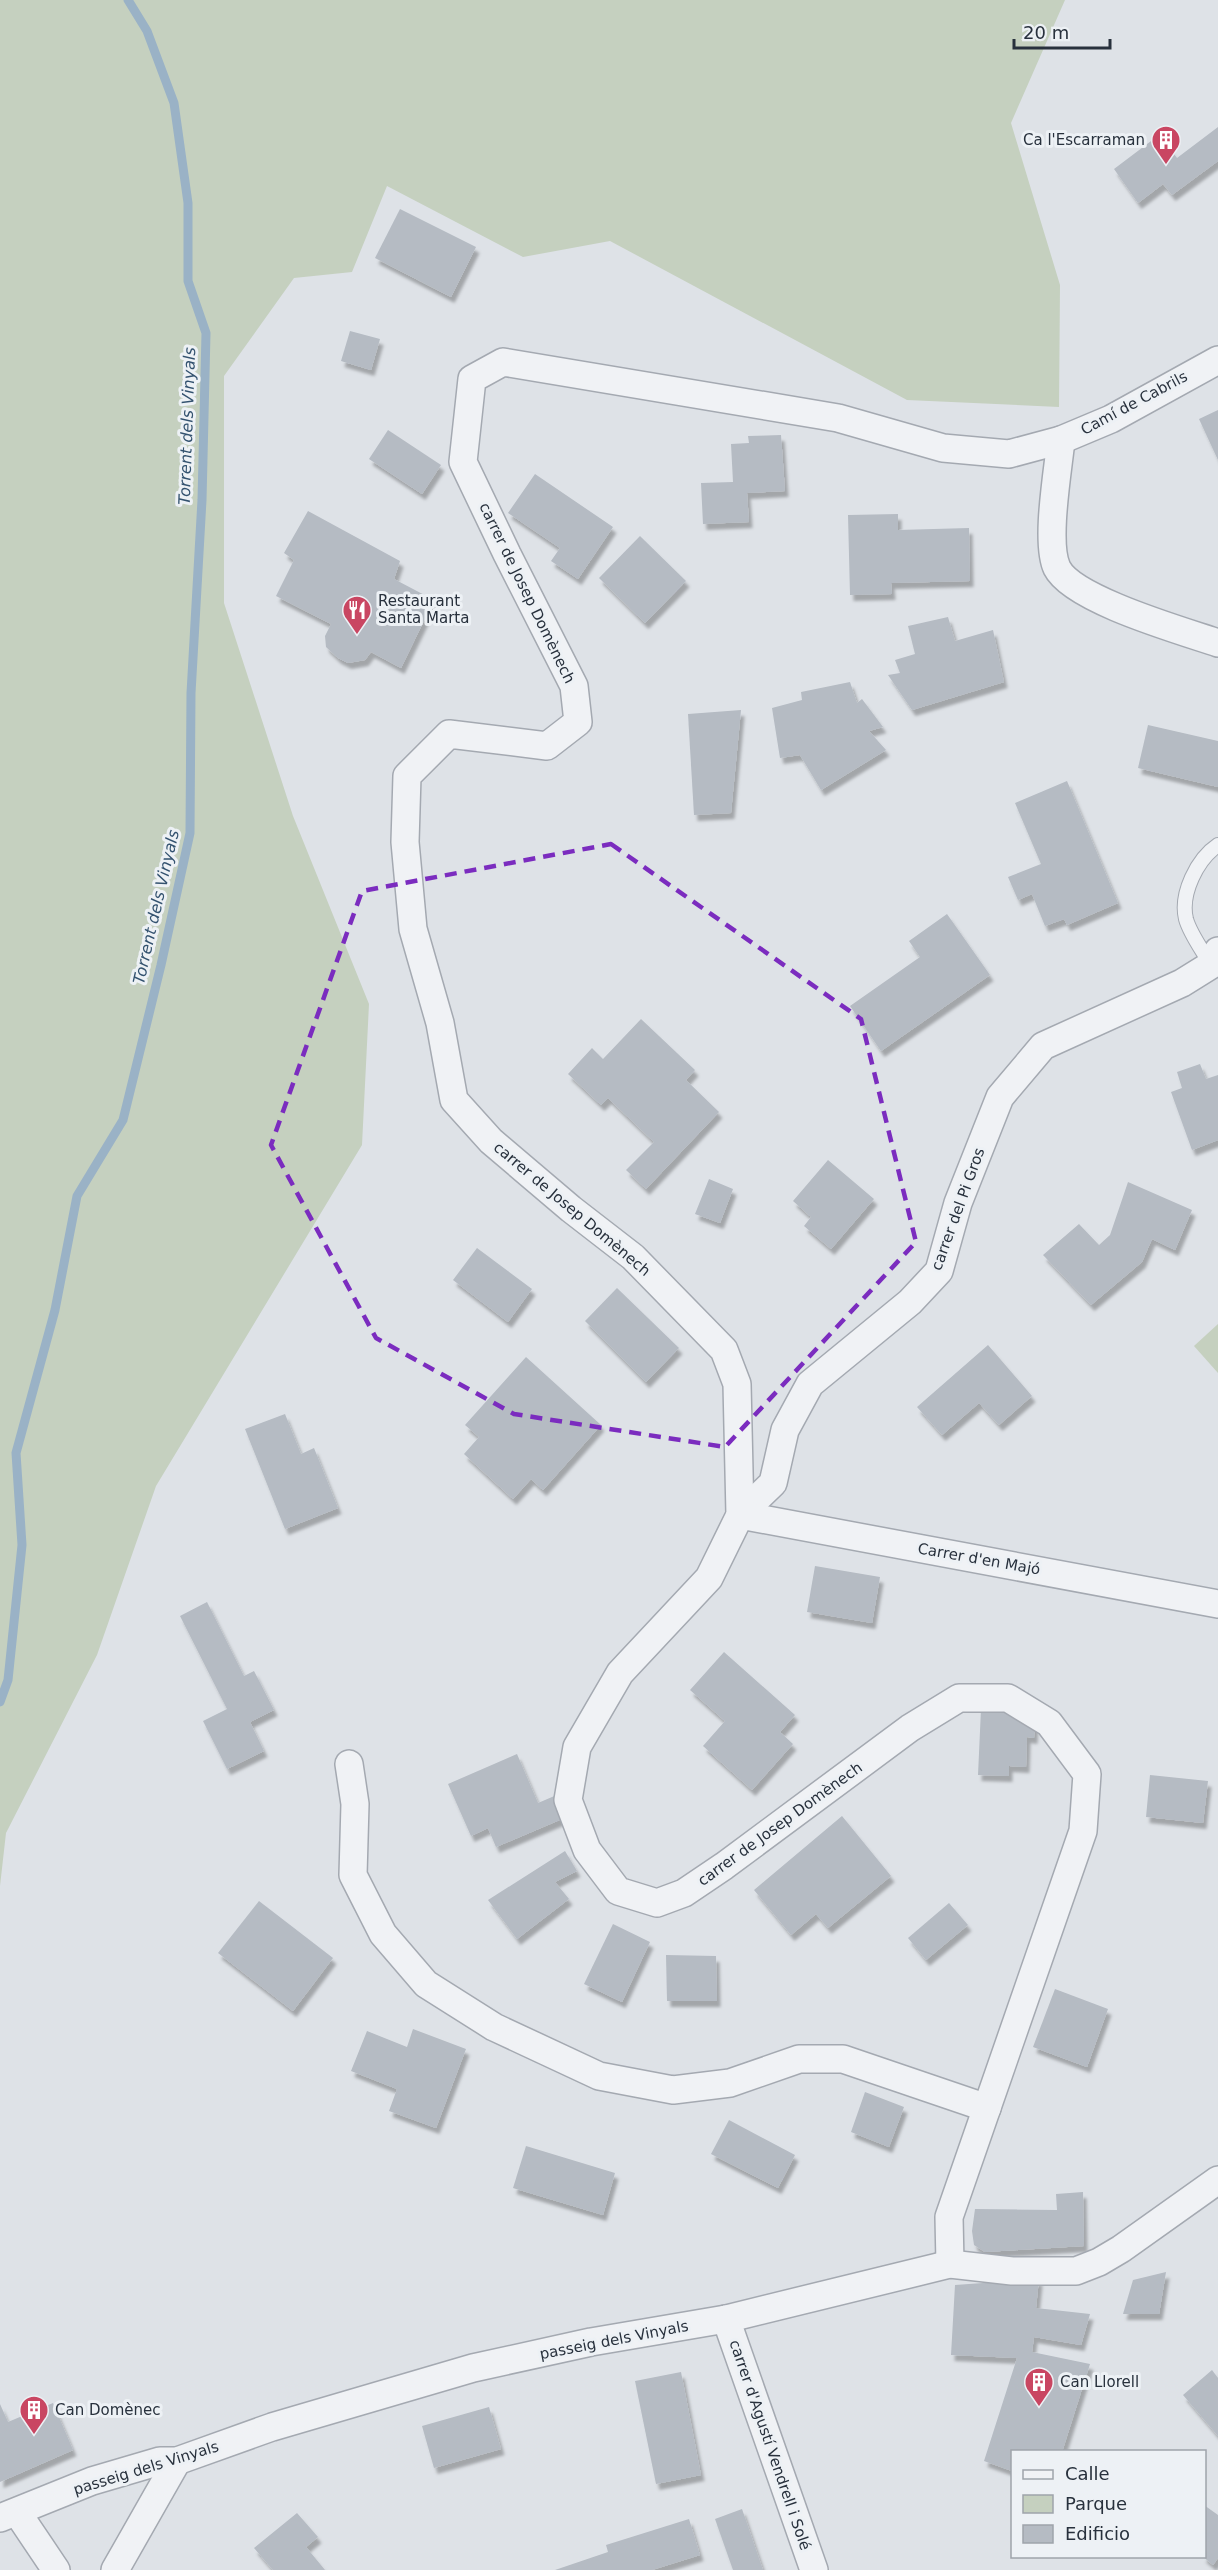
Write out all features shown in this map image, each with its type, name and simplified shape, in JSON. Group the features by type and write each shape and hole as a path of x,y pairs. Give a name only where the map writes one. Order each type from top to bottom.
{"street":[{"name":"Camí de Cabrils","path":"838,418 943,448 1009,454 1061,440 1111,419 1218,360"},
{"name":"carrer de Josep Domènech","path":"838,418 503,362 472,379 463,462 574,686 578,722 547,746 449,735 407,776 405,842 413,929 440,1023 453,1100 491,1141 571,1209 633,1257 724,1350 738,1384 740,1515 709,1578 620,1673 577,1747 568,1800 587,1850 618,1891 657,1903 684,1893 910,1728 959,1698 1008,1698 1049,1723 1087,1774 1083,1831 950,2217 950,2264"},
{"path":"1061,440 1052,515 1057,568 1073,587 1103,602 1218,643"},
{"name":"carrer del Pi Gros","path":"740,1515 773,1484 785,1430 810,1384 910,1302 939,1271 958,1203 1000,1096 1035,1054 1043,1046 1182,983 1214,958"},
{"name":"Carrer d'en Majó","path":"740,1515 1218,1604"},
{"path":"349,1764 355,1804 353,1875 383,1934 426,1984 494,2027 599,2076 673,2090 730,2083 799,2059 843,2059 987,2108"},
{"name":"passeig dels Vinyals","path":"9,2515 92,2481 160,2461 177,2460 282,2424 473,2368 591,2342 726,2319 950,2264 1012,2271 1076,2271 1099,2262 1121,2249 1218,2180"},
{"name":"carrer d'Agustí Vendrell i Solé","path":"726,2319 814,2570"},
{"path":"115,2570 177,2460"},
{"path":"9,2515 56,2570"}],"lane":[{"path":"1214,958 1186,921 1184,900 1197,868 1218,845"}],"highlighted area":[{"path":"611,844 861,1019 916,1242 725,1447 514,1414 376,1338 271,1145 362,891"}],"green space":[{"path":"0,0 1065,0 1011,123 1060,285 1059,407 907,400 610,241 523,257 387,186 352,272 294,278 224,376 224,603 293,816 369,1004 362,1145 156,1486 97,1655 6,1833 0,1886"},
{"path":"1218,1324 1218,1373 1194,1346"}],"building":[{"name":"Ca l'Escarraman","path":"1218,127 1218,161 1172,195 1163,184 1138,203 1114,169 1159,135 1177,158"},
{"path":"400,209 476,247 451,297 375,258"},
{"path":"350,331 380,339 371,370 341,361"},
{"path":"1218,410 1218,460 1199,419"},
{"path":"388,430 441,465 422,494 369,459"},
{"path":"781,435 785,491 747,493 749,522 703,524 701,483 733,482 731,444 749,443 748,436"},
{"path":"535,474 613,527 578,579 551,561 560,548 508,513"},
{"path":"308,511 400,561 394,579 434,600 401,668 371,652 365,660 348,663 338,658 326,647 325,636 331,624 276,596 294,560 284,553"},
{"path":"898,514 898,530 969,528 970,581 891,583 892,594 850,595 848,515"},
{"path":"640,536 686,581 645,623 599,578"},
{"path":"948,617 955,641 993,630 1004,682 912,710 888,675 900,673 895,660 915,654 908,626"},
{"path":"850,682 857,703 862,699 883,727 869,731 886,750 821,790 800,755 780,758 772,708 802,700 801,692"},
{"path":"741,710 731,813 694,815 688,714"},
{"path":"1148,725 1218,741 1218,787 1138,768"},
{"path":"1067,781 1118,903 1067,925 1064,919 1045,926 1032,894 1018,900 1008,877 1041,864 1015,803"},
{"path":"947,914 990,975 881,1051 850,1006 920,957 909,941"},
{"path":"641,1019 695,1070 686,1080 719,1112 646,1189 626,1170 654,1142 608,1098 601,1105 568,1074 592,1048 603,1059"},
{"path":"1200,1064 1206,1079 1218,1075 1218,1140 1192,1150 1171,1092 1182,1088 1177,1072"},
{"path":"828,1160 874,1199 831,1249 804,1226 811,1217 793,1201"},
{"path":"709,1179 733,1189 720,1223 695,1214"},
{"path":"1128,1182 1192,1210 1175,1250 1152,1239 1142,1262 1091,1305 1043,1255 1079,1224 1099,1245 1110,1235"},
{"path":"477,1248 532,1289 508,1322 453,1280"},
{"path":"617,1288 679,1348 646,1382 585,1321"},
{"path":"988,1345 1032,1396 999,1425 979,1403 942,1435 917,1407"},
{"path":"526,1357 601,1425 543,1490 531,1479 513,1499 464,1454 479,1437 465,1425"},
{"path":"285,1414 301,1454 314,1448 338,1508 285,1529 245,1429"},
{"path":"815,1566 880,1577 872,1623 807,1612"},
{"path":"207,1602 244,1676 254,1671 274,1710 250,1722 264,1751 227,1769 203,1721 227,1709 180,1616"},
{"path":"724,1652 795,1715 780,1732 793,1744 752,1790 703,1746 725,1721 690,1690"},
{"path":"981,1709 1016,1710 1035,1718 1034,1738 1027,1737 1026,1767 1009,1766 1009,1776 978,1775"},
{"path":"517,1754 538,1803 559,1794 569,1816 496,1847 488,1828 471,1836 448,1784"},
{"path":"1150,1775 1208,1781 1203,1823 1146,1817"},
{"path":"842,1816 891,1876 828,1928 816,1914 791,1935 754,1890"},
{"path":"565,1851 577,1871 555,1882 569,1899 517,1939 488,1900"},
{"path":"259,1901 333,1958 293,2011 218,1953"},
{"path":"949,1903 968,1925 926,1960 908,1938"},
{"path":"613,1924 650,1942 622,2002 584,1984"},
{"path":"666,1955 716,1956 717,2001 667,2001"},
{"path":"1055,1989 1108,2009 1087,2067 1033,2047"},
{"path":"413,2029 466,2049 436,2128 389,2111 397,2089 351,2071 367,2031 407,2047"},
{"path":"865,2092 904,2107 889,2147 851,2132"},
{"path":"729,2120 795,2155 778,2188 711,2154"},
{"path":"526,2146 615,2173 603,2215 513,2188"},
{"path":"1083,2192 1084,2246 985,2252 974,2245 972,2231 975,2209 1057,2210 1056,2194"},
{"path":"1166,2272 1159,2314 1123,2314 1133,2280"},
{"name":"Can Llorell","path":"1039,2279 1036,2308 1090,2314 1081,2345 1034,2337 1032,2352 1090,2364 1063,2450 1011,2450 1011,2471 984,2461 1017,2358 951,2355 955,2285"},
{"path":"1212,2370 1218,2378 1218,2436 1183,2395"},
{"path":"681,2372 701,2475 656,2484 635,2381"},
{"name":"Can Domènec","path":"53,2403 73,2450 0,2482 0,2404 8,2422"},
{"path":"489,2407 501,2449 434,2468 422,2426"},
{"path":"1206,2506 1218,2515 1218,2558 1213,2565 1204,2558"},
{"path":"742,2509 763,2570 733,2570 715,2519"},
{"path":"297,2513 318,2537 306,2547 325,2570 273,2570 254,2548"},
{"path":"689,2519 700,2555 652,2570 555,2570 608,2552 606,2545"}],"waterway":[{"name":"Torrent dels Vinyals","path":"0,1702 8,1680 22,1545 16,1453 55,1310 77,1196 123,1120 190,833 191,693 202,500 206,333 188,281 188,203 174,103 147,31 128,0"}],"place":[{"name":"Ca l'Escarraman","path":"1166,166"},
{"name":"Restaurant Santa Marta","path":"357,636"},
{"name":"Can Llorell","path":"1039,2408"},
{"name":"Can Domènec","path":"34,2436"}]}
